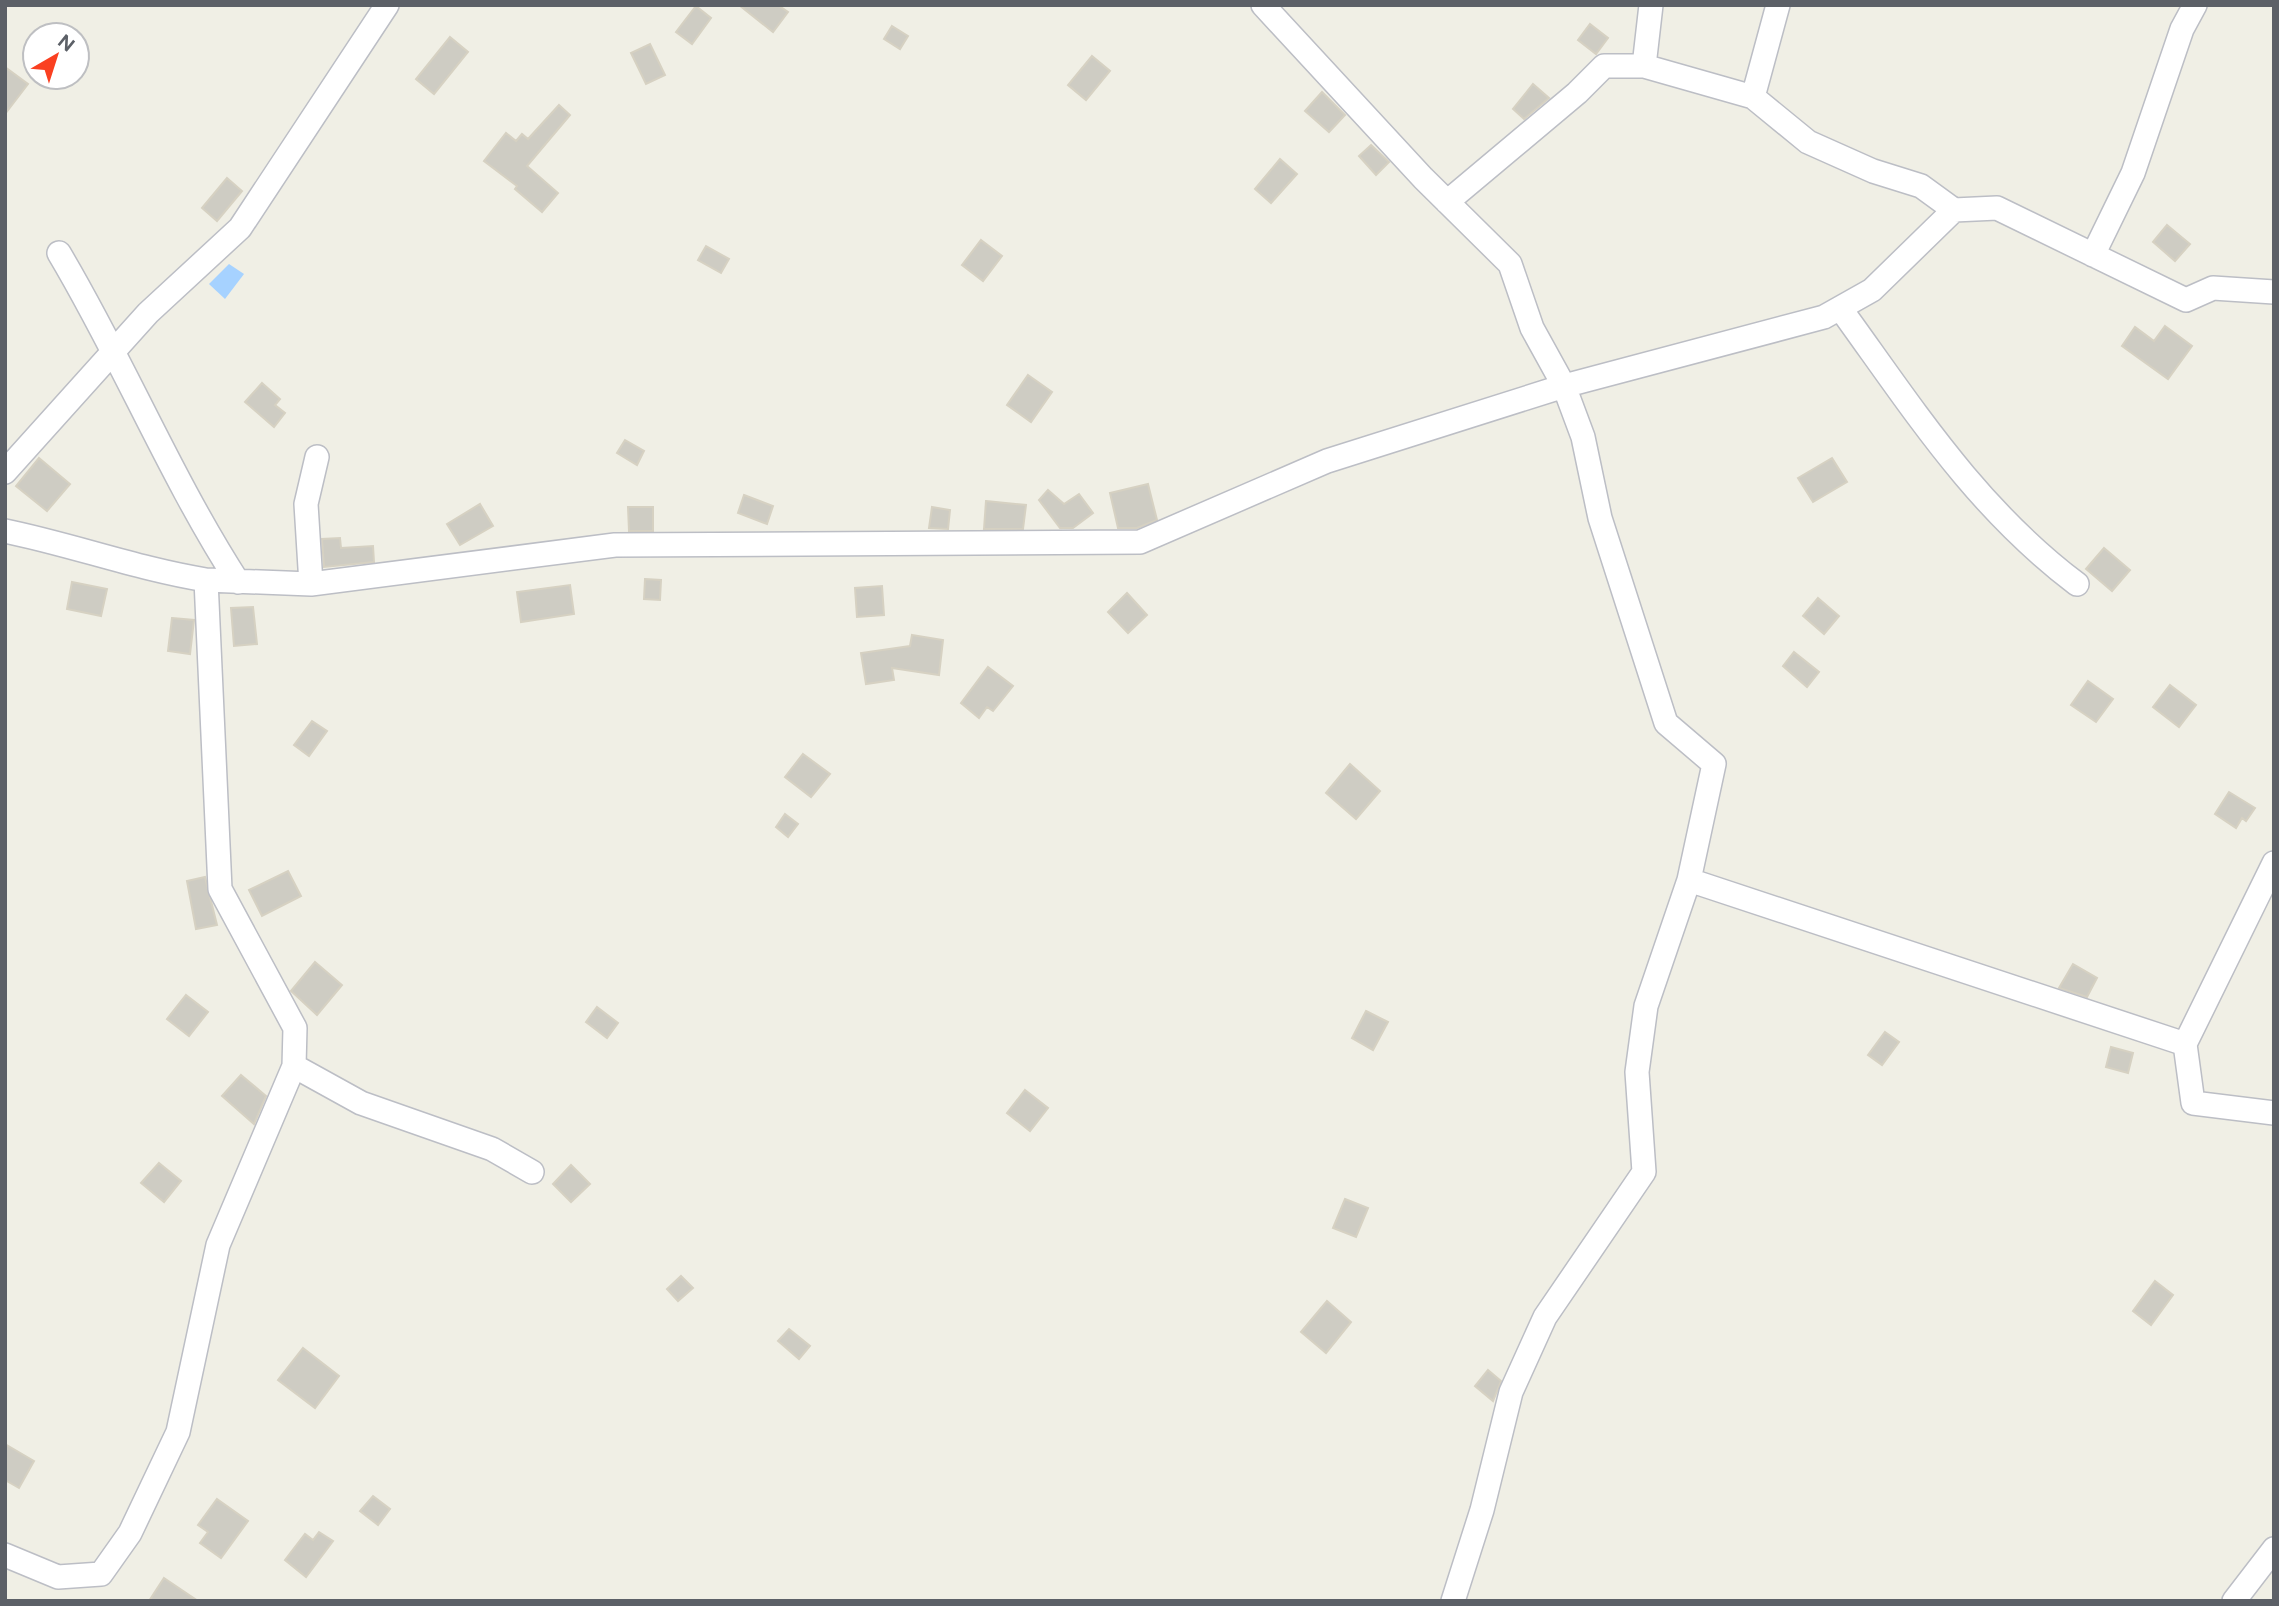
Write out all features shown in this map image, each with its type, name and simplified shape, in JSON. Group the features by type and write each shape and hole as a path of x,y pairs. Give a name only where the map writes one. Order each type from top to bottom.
{"street":[{"path":"5,472 148,313 240,228 387,5"},
{"path":"1263,5 1447,202 1510,264 1532,328 1564,386 1583,437 1600,518 1666,723 1714,764 1689,880 1646,1006 1637,1072 1644,1172 1545,1317 1511,1392 1482,1510 1453,1601"},
{"path":"1644,66 1651,5"},
{"path":"1753,97 1778,5"},
{"path":"2093,254 2133,173 2182,29 2195,5"},
{"path":"1447,202 1577,93 1604,66 1644,66 1753,97 1808,142 1872,172 1921,186 1954,210 1997,208 2186,300 2213,288 2274,292"},
{"path":"5,531 59,542 158,573 206,580 311,584 615,545 1140,542 1327,461 1564,386 1824,317 1872,290 1954,210"},
{"path":"59,253 85,297 185,496 238,582"},
{"path":"1840,308 1960,474 2032,551 2077,584"},
{"path":"311,584 306,504 317,457"},
{"path":"5,1555 58,1577 101,1574 130,1533 178,1432 218,1245 294,1066 295,1028 220,889 206,580"},
{"path":"2274,863 2185,1044 2193,1103 2274,1113"},
{"path":"1689,880 2185,1044"},
{"path":"294,1066 361,1103 492,1149 532,1172"},
{"path":"2234,1601 2274,1549"}],"water":[{"path":"229,264 244,274 225,299 209,284"}],"building":[{"path":"739,5 778,5 788,12 773,32"},
{"path":"696,6 711,18 692,44 676,32"},
{"path":"1590,24 1608,38 1596,54 1578,40"},
{"path":"892,26 908,36 900,49 884,39"},
{"path":"450,37 468,52 434,94 416,79"},
{"path":"650,44 665,75 646,84 631,53"},
{"path":"1092,56 1110,71 1086,100 1068,85"},
{"path":"5,67 21,79 23,91 5,114"},
{"path":"1533,84 1549,98 1524,119 1513,109"},
{"path":"1322,92 1345,115 1329,132 1305,111"},
{"path":"559,105 570,115 527,166 558,193 542,212 515,189 517,186 484,161 506,133 516,141 522,134 528,139"},
{"path":"1371,145 1389,162 1376,175 1359,156"},
{"path":"1280,159 1297,174 1271,203 1255,189"},
{"path":"227,178 242,191 217,221 202,208"},
{"path":"2167,225 2190,244 2175,261 2153,242"},
{"path":"981,240 1002,256 983,281 962,265"},
{"path":"706,246 729,259 721,273 698,260"},
{"path":"2165,326 2192,346 2168,379 2122,346 2135,327 2154,341"},
{"path":"1028,375 1052,392 1031,422 1007,405"},
{"path":"262,383 280,399 275,405 285,413 274,427 245,402"},
{"path":"625,440 644,451 637,465 617,453"},
{"path":"39,458 70,484 47,511 16,486"},
{"path":"1832,458 1847,482 1813,502 1798,478"},
{"path":"1148,484 1157,520 1137,528 1118,528 1110,493"},
{"path":"1048,490 1064,504 1079,494 1093,513 1073,528 1060,528 1039,500"},
{"path":"744,495 773,506 767,524 738,513"},
{"path":"986,501 1026,505 1023,529 984,529"},
{"path":"480,504 493,526 460,545 447,524"},
{"path":"628,507 653,507 653,531 629,531"},
{"path":"932,507 950,510 948,529 929,528"},
{"path":"340,538 341,548 373,546 374,562 324,567 322,539"},
{"path":"2104,548 2130,570 2112,591 2086,569"},
{"path":"645,579 661,580 660,600 644,599"},
{"path":"72,582 107,589 101,616 67,609"},
{"path":"570,585 574,614 521,622 517,592"},
{"path":"882,586 884,615 857,617 855,588"},
{"path":"1127,593 1147,615 1128,633 1108,612"},
{"path":"1818,598 1839,616 1824,634 1803,616"},
{"path":"253,607 257,644 234,646 231,608"},
{"path":"172,618 194,620 190,654 168,651"},
{"path":"912,635 943,640 939,675 892,668 894,680 866,684 861,653 910,646"},
{"path":"1794,652 1819,672 1807,687 1783,666"},
{"path":"988,667 1013,686 993,711 987,707 979,718 961,703"},
{"path":"2088,681 2113,699 2096,722 2071,705"},
{"path":"2170,685 2196,705 2179,727 2153,707"},
{"path":"312,721 327,731 309,756 294,745"},
{"path":"803,754 830,774 811,797 785,777"},
{"path":"1350,764 1380,791 1356,819 1326,793"},
{"path":"2229,792 2255,808 2246,821 2242,818 2236,828 2215,814"},
{"path":"785,814 798,824 788,837 776,827"},
{"path":"288,871 301,896 262,916 249,890"},
{"path":"205,877 217,925 196,929 187,881"},
{"path":"315,962 342,985 317,1015 291,991"},
{"path":"2073,964 2097,978 2087,997 2059,988"},
{"path":"186,995 208,1012 189,1036 167,1019"},
{"path":"597,1007 618,1023 607,1038 586,1022"},
{"path":"1366,1011 1388,1022 1373,1050 1352,1038"},
{"path":"1885,1032 1899,1042 1882,1065 1868,1055"},
{"path":"2111,1047 2133,1053 2128,1073 2106,1067"},
{"path":"241,1075 266,1096 254,1124 222,1096"},
{"path":"1025,1090 1048,1108 1030,1131 1007,1113"},
{"path":"159,1163 181,1181 164,1202 141,1183"},
{"path":"571,1165 590,1184 571,1202 553,1184"},
{"path":"1345,1199 1368,1208 1356,1237 1333,1228"},
{"path":"681,1276 693,1288 678,1301 667,1289"},
{"path":"2155,1281 2173,1295 2151,1325 2133,1311"},
{"path":"1327,1301 1351,1322 1326,1353 1301,1332"},
{"path":"789,1329 810,1346 799,1359 778,1341"},
{"path":"303,1348 339,1376 315,1408 278,1380"},
{"path":"1488,1370 1501,1381 1493,1401 1475,1386"},
{"path":"5,1444 34,1461 19,1488 5,1480"},
{"path":"373,1496 390,1509 378,1525 360,1511"},
{"path":"217,1499 248,1521 221,1558 200,1543 208,1532 198,1525"},
{"path":"319,1532 333,1541 306,1577 285,1560 305,1534 313,1540"},
{"path":"164,1578 198,1601 149,1601"}]}
